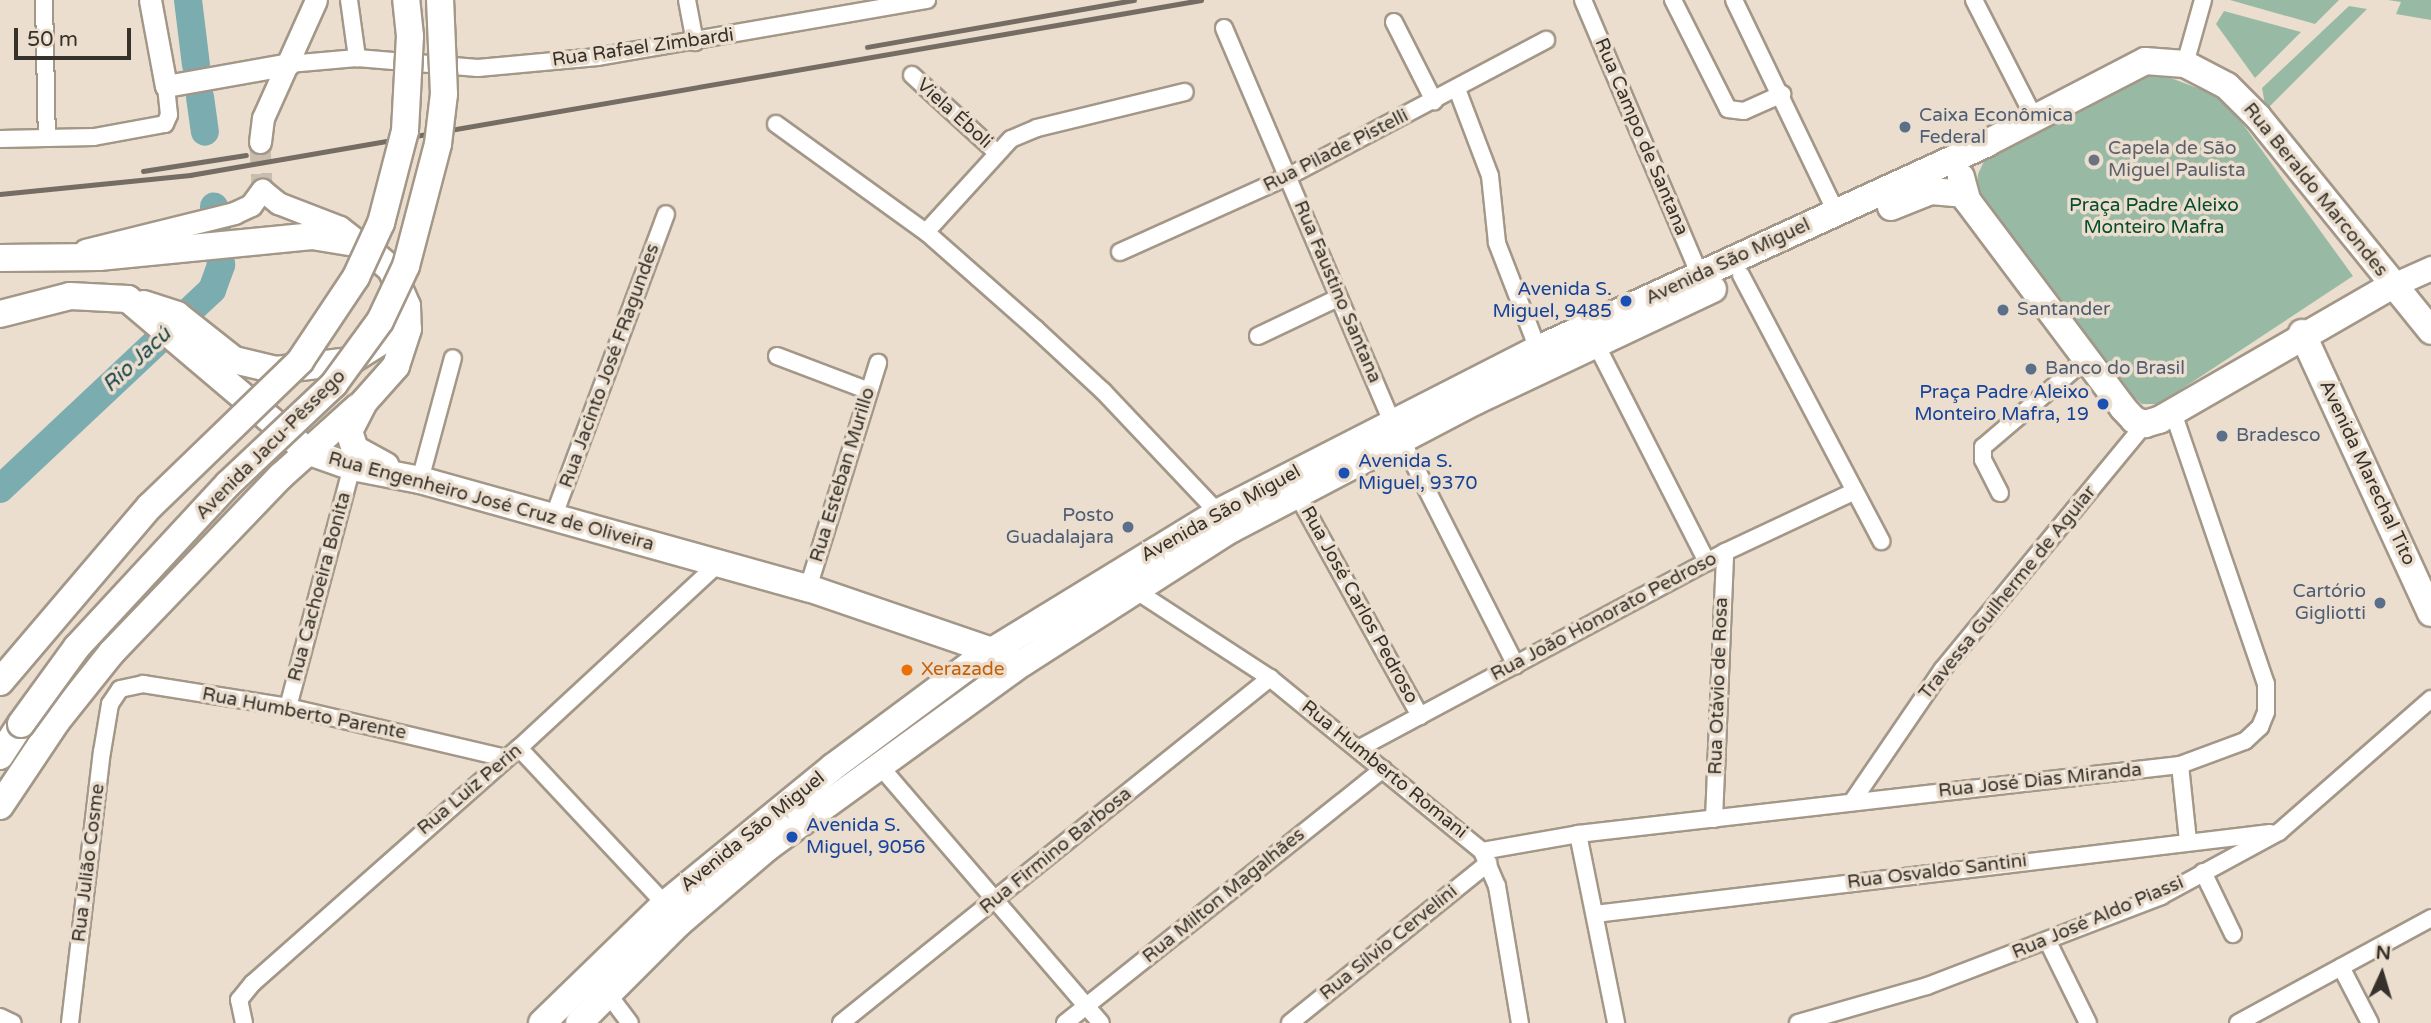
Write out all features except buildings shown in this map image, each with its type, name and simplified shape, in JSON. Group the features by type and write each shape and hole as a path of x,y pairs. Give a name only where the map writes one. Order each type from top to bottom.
{"main road":[{"name":"Avenida Jacu-Pêssego","path":"0,682 150,506 300,361 356,277 381,223 404,131 410,87 406,0"},
{"name":"Avenida Jacu-Pêssego","path":"0,756 77,647 228,484 334,384 380,321 406,266 438,144 444,94 440,0"},
{"name":"Avenida São Miguel","path":"542,1023 665,904 833,767 993,650 1224,521 1396,430 1538,349 1987,144 2145,61 2185,64"},
{"name":"Rua Beraldo Marcondes","path":"2185,64 2227,86 2258,117 2431,331"},
{"name":"Avenida São Miguel","path":"579,1023 678,924 768,847 1024,662 1138,592 1224,521 1297,494 1396,430 1596,344 1921,194 1963,194 1965,165 1987,144"},
{"path":"1963,194 2133,420 2145,424 2173,412 2302,333 2431,268"},
{"path":"0,258 53,259 181,238 277,239 322,236 362,244 391,270 407,306 402,353 390,374 364,402 307,451 113,652 57,721 0,806"},
{"path":"0,314 70,296 112,295 187,321 228,357 246,365 295,370 350,361 386,339 407,306"},
{"name":"Rua Engenheiro José Cruz de Oliveira","path":"147,308 232,388 307,451 352,467 419,480 808,588 1024,662"},
{"name":"Avenida Marechal Tito","path":"2302,333 2431,613"},
{"path":"364,402 349,431 355,449 419,480"}],"street":[{"path":"44,0 47,138"},
{"path":"0,139 117,134 165,124 169,116 166,86 150,0"},
{"path":"260,142 263,118 316,0"},
{"path":"349,0 357,58"},
{"path":"687,0 695,42"},
{"name":"Rua Rafael Zimbardi","path":"289,64 357,58 478,68 695,42 927,0"},
{"name":"Rua Campo de Santana","path":"1583,0 1700,275"},
{"path":"1673,0 1728,109 1744,111 1782,94"},
{"path":"1734,0 1782,94 1836,212"},
{"path":"1974,0 2034,117"},
{"path":"2185,64 2203,0"},
{"path":"1394,22 1434,101"},
{"name":"Rua Faustino Santana","path":"1224,28 1396,430 1517,665"},
{"name":"Rua Pilade Pistelli","path":"1120,252 1289,176 1546,40"},
{"path":"166,86 289,64"},
{"name":"Viela Éboli","path":"912,75 996,152"},
{"path":"1457,89 1490,176 1497,243 1538,349"},
{"path":"926,232 996,152 1037,128 1185,92"},
{"path":"776,124 926,232 1103,391 1224,521"},
{"path":"181,238 251,205 262,188 278,202 341,227 362,244"},
{"name":"Rua Jacinto José FRagundes","path":"553,518 666,214"},
{"path":"1741,275 1881,541"},
{"path":"1258,336 1338,298"},
{"path":"1596,344 1707,562"},
{"path":"777,356 869,391"},
{"path":"419,480 453,358"},
{"path":"2000,493 1983,460 1983,447 2086,359"},
{"name":"Rua Esteban Murillo","path":"808,588 878,363"},
{"name":"Rua José Dias Miranda","path":"1485,857 1578,834 2180,765 2245,741 2260,727 2267,701 2173,412"},
{"name":"Travessa Guilherme de Aguiar","path":"1852,802 1942,670 2145,424"},
{"name":"Rua Cachoeira Bonita","path":"288,707 352,467"},
{"name":"Rua João Honorato Pedroso","path":"1358,749 1725,552 1853,492"},
{"name":"Rua José Carlos Pedroso","path":"1297,494 1420,716"},
{"name":"Rua Otávio de Rosa","path":"1714,819 1725,552"},
{"name":"Rua Luiz Perin","path":"244,1023 239,1007 243,993 512,753 719,563"},
{"name":"Rua Humberto Romani","path":"1138,592 1270,678 1383,769 1485,857"},
{"name":"Rua Firmino Barbosa","path":"841,1023 1270,678"},
{"name":"Rua Humberto Parente","path":"110,704 120,689 143,684 288,707 512,753"},
{"name":"Rua José Aldo Piassi","path":"1798,1023 1927,986 2048,942 2161,896 2279,832 2431,699"},
{"name":"Rua Julião Cosme","path":"70,1023 110,704"},
{"path":"512,753 665,904"},
{"path":"879,765 1101,1023"},
{"path":"2180,765 2188,841"},
{"name":"Rua Milton Magalhães","path":"1065,1023 1383,769"},
{"name":"Rua Osvaldo Santini","path":"1595,914 2279,832"},
{"path":"1578,834 1616,1023"},
{"path":"1485,857 1497,886 1519,1022"},
{"name":"Rua Sílvio Cervelini","path":"1290,1023 1485,857"},
{"path":"2203,873 2233,934"},
{"path":"2238,1023 2431,918"},
{"path":"2048,942 2088,1023"},
{"path":"2341,967 2370,1023"},
{"path":"608,994 630,1023"},
{"path":"0,1017 13,1023"}],"green space":[{"path":"2230,0 2339,0 2315,24"},
{"path":"2388,0 2431,0 2431,20 2396,14 2401,2"},
{"path":"2349,6 2367,9 2266,110 2262,88"},
{"path":"2224,11 2301,32 2255,78 2216,24"},
{"name":"Praça Padre Aleixo Monteiro Mafra","path":"2160,74 2224,98 2353,276 2159,404 2142,404 2129,393 1977,188 1978,174 1986,157 2132,76"}],"waterway":[{"name":"Rio Jacú","path":"188,0 196,65"},
{"name":"Rio Jacú","path":"200,97 205,132"},
{"name":"Rio Jacú","path":"0,489 212,290 221,265 214,206"}],"tunnel":[{"path":"260,142 262,186"}],"railway":[{"path":"867,47 1134,0"},
{"path":"0,194 190,175 1201,0"},
{"path":"143,171 246,155"}],"place":[{"name":"Caixa Econômica Federal","path":"1905,127"},
{"name":"Capela de São Miguel Paulista","path":"2094,160"},
{"name":"Avenida S. Miguel, 9485","path":"1626,301"},
{"name":"Santander","path":"2003,310"},
{"name":"Banco do Brasil","path":"2031,369"},
{"name":"Praça Padre Aleixo Monteiro Mafra, 19","path":"2103,404"},
{"name":"Bradesco","path":"2222,436"},
{"name":"Avenida S. Miguel, 9370","path":"1344,473"},
{"name":"Posto Guadalajara","path":"1128,527"},
{"name":"Cartório Gigliotti","path":"2380,603"},
{"name":"Xerazade","path":"907,670"},
{"name":"Avenida S. Miguel, 9056","path":"792,837"}]}
